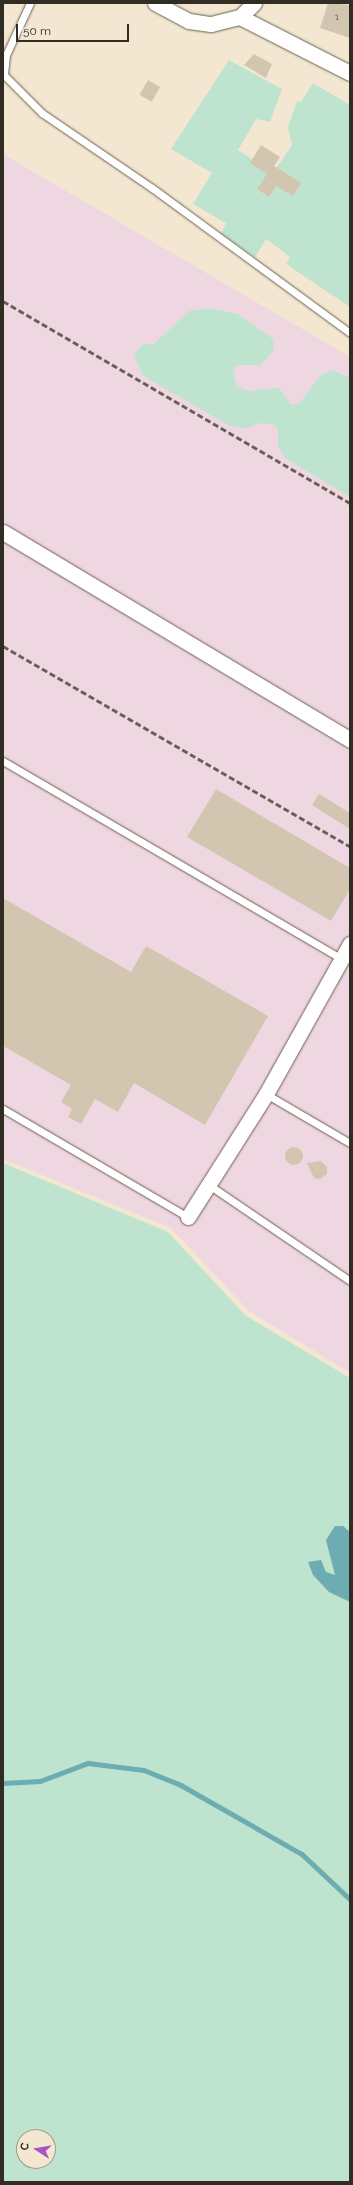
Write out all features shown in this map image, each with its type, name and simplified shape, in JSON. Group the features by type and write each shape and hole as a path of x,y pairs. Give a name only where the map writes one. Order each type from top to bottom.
{"street":[{"path":"155,3 189,21 211,24 240,17 254,3"},
{"path":"240,17 350,73"},
{"path":"3,532 350,740"},
{"path":"188,1217 266,1094 350,944"}],"lane":[{"path":"30,3 6,55 4,75 42,114 152,188 350,333"},
{"path":"3,761 342,959"},
{"path":"266,1094 350,1143"},
{"path":"3,1109 188,1217"},
{"path":"208,1185 350,1281"}],"shaded area":[{"path":"3,154 350,357 350,1373 249,1311 171,1228 3,1159"}],"green space":[{"path":"229,60 282,89 270,122 256,119 238,150 273,173 292,145 288,127 297,101 301,102 313,83 350,105 350,307 286,264 290,257 266,239 255,257 221,234 226,223 193,204 212,173 171,149"},
{"path":"209,308 238,314 273,339 274,350 261,365 237,365 233,372 237,386 249,391 279,388 291,404 299,404 320,376 333,370 350,378 350,497 285,458 278,447 278,429 274,425 261,423 244,429 228,425 142,375 134,354 143,344 154,344 189,311"},
{"path":"3,1163 168,1232 246,1316 350,1378 350,2182 3,2182"}],"water":[{"path":"335,1526 343,1526 350,1532 350,1602 329,1592 313,1575 308,1562 321,1560 326,1572 335,1575 326,1540"}],"building":[{"path":"328,3 350,5 350,38 320,28"},
{"path":"254,54 272,64 266,78 244,65"},
{"path":"148,80 160,87 152,102 140,95"},
{"path":"261,145 280,157 274,166 301,183 293,196 276,186 269,197 257,189 267,174 250,163"},
{"path":"216,789 350,868 350,889 331,921 187,837"},
{"path":"319,794 350,813 350,829 312,805"},
{"path":"3,898 131,972 146,946 268,1016 205,1125 134,1083 118,1112 95,1099 81,1124 68,1117 72,1109 61,1102 71,1085 3,1046"},
{"path":"290,1147 298,1147 303,1152 301,1163 298,1165 290,1165 285,1160 285,1152"},
{"path":"321,1161 327,1167 327,1174 320,1179 314,1178 307,1163"}],"waterway":[{"path":"3,1783 40,1781 88,1763 144,1770 181,1785 302,1854 350,1899"}],"railway":[{"path":"3,301 350,503"},
{"path":"3,646 350,846"}]}
